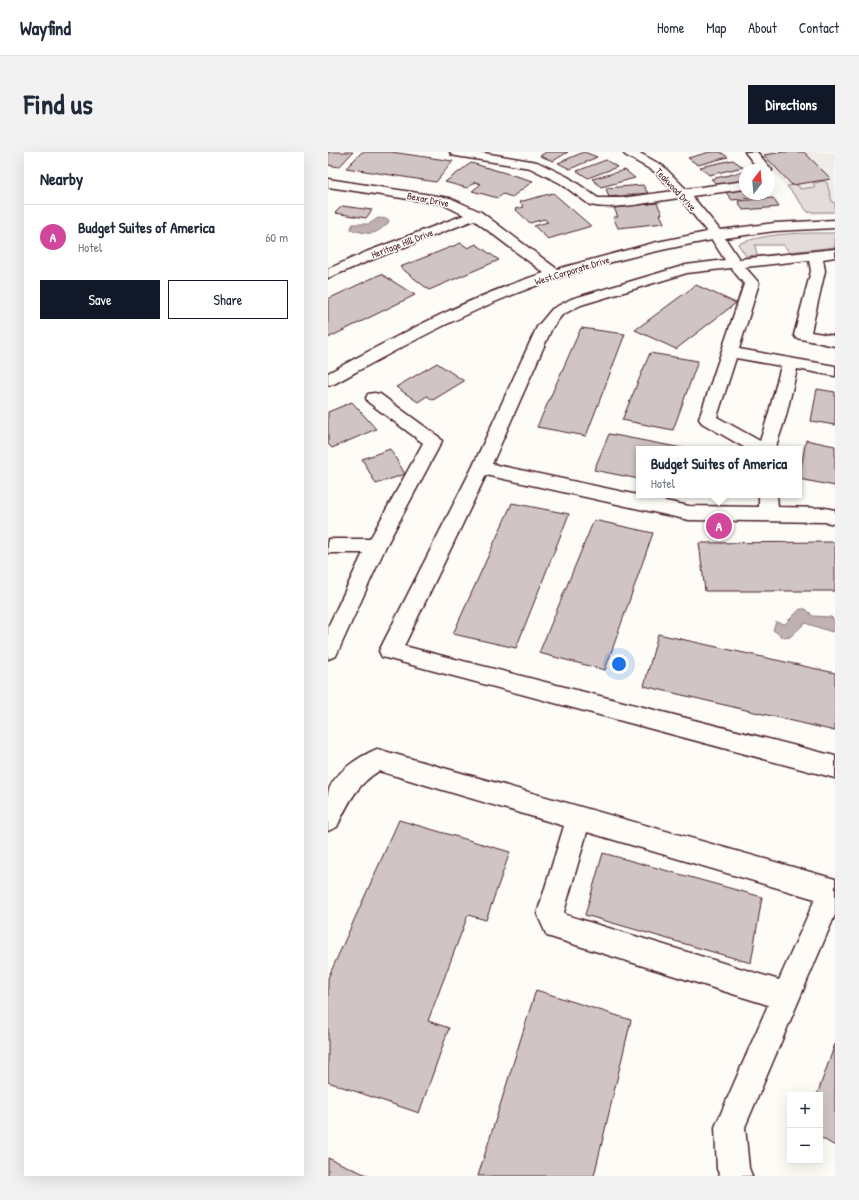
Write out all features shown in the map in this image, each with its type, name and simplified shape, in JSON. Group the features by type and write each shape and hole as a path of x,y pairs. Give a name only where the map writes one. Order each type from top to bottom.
{"street":[{"path":"456,152 532,165 564,180 595,202 621,202 683,195 739,186"},
{"name":"Teakwood Drive","path":"629,152 659,169 716,234 734,263 752,283 729,352"},
{"path":"750,152 761,164"},
{"name":"Bexar Drive","path":"328,183 445,201 476,215 554,274"},
{"name":"Heritage Hill Drive","path":"328,274 371,255 476,215"},
{"name":"West Corporate Drive","path":"328,380 466,310 516,288 554,274 644,249 716,234 797,225 835,224"},
{"path":"835,253 816,259 734,263 686,269 576,302 557,312 545,327 481,468 390,651 835,767"},
{"path":"816,259 835,265"},
{"path":"816,259 818,271 802,335 835,341"},
{"path":"756,446 708,419 729,352 835,371"},
{"path":"767,446 777,416 790,363"},
{"path":"328,650 376,546 433,441 374,398"},
{"path":"481,468 689,513 835,516"},
{"path":"768,498 769,515"},
{"path":"328,546 376,546"},
{"path":"328,819 342,789 362,767 377,760 832,891 730,1127 733,1169 736,1176"},
{"path":"579,818 550,914 557,926 786,997"}],"shaded area":[{"path":"757,152 835,152 835,213 809,215 775,174 775,164 767,164"},
{"path":"824,181 827,183 832,202 835,203 835,212 808,212 787,186 798,185 800,189 815,187 813,183"},
{"path":"378,218 388,219 389,222 379,230 372,233 351,230 353,224 369,224"},
{"path":"798,233 835,233 835,247 789,252 784,245 755,245 757,255 746,256 738,244 774,235"},
{"path":"800,609 806,609 813,616 831,617 835,621 835,629 832,632 805,623 790,637 784,638 773,630 776,622 785,624"}],"building":[{"path":"328,152 353,152 339,167 328,165"},
{"path":"362,152 391,152 453,161 436,182 346,168"},
{"path":"546,152 568,152 553,161 540,156"},
{"path":"584,152 597,157 570,169 558,163"},
{"path":"710,152 720,152 728,157 698,165 688,158"},
{"path":"784,152 804,152 831,179 792,185 775,167 775,164 772,164 764,155"},
{"path":"606,160 617,167 588,178 577,171"},
{"path":"733,160 739,164 739,168 709,175 700,167"},
{"path":"471,163 533,181 512,197 503,194 498,198 472,191 481,184 475,182 467,188 445,182"},
{"path":"625,170 635,178 601,187 592,179"},
{"path":"739,173 739,182 720,187 711,179"},
{"path":"643,185 648,193 609,197 606,188"},
{"path":"739,189 739,199 732,200 724,190"},
{"path":"553,193 591,226 548,239 534,226 548,222 544,219 530,223 515,209 524,207 519,202"},
{"path":"774,200 779,207 743,210 738,201"},
{"path":"657,203 664,223 618,228 613,217 618,217 614,208"},
{"path":"342,206 372,210 366,218 335,213"},
{"path":"461,243 468,248 476,244 499,260 429,290 400,267"},
{"path":"381,274 415,295 328,338 328,299"},
{"path":"696,285 736,303 676,349 635,330"},
{"path":"581,328 625,334 586,436 537,427"},
{"path":"650,353 698,361 673,430 622,420"},
{"path":"437,363 464,381 433,400 427,396 418,402 396,387"},
{"path":"817,389 835,392 835,425 811,421"},
{"path":"352,402 376,429 332,448 328,444 328,412"},
{"path":"609,434 671,446 636,446 636,478 594,470"},
{"path":"806,440 835,446 835,486 802,480 802,462"},
{"path":"390,449 405,474 376,484 362,459"},
{"path":"512,503 569,514 516,648 453,634"},
{"path":"594,520 653,533 605,670 539,653"},
{"path":"835,542 835,591 705,591 699,543"},
{"path":"658,634 835,673 835,731 644,686"},
{"path":"399,820 510,852 486,920 468,915 428,1021 449,1028 419,1113 328,1082 328,978"},
{"path":"603,853 762,897 751,963 585,915"},
{"path":"536,990 631,1020 594,1176 478,1176"},
{"path":"835,1044 835,1146 823,1139 823,1092 818,1092"},
{"path":"328,1158 369,1176 328,1176"}],"place":[{"name":"Budget Suites of America","path":"719,526"}]}
